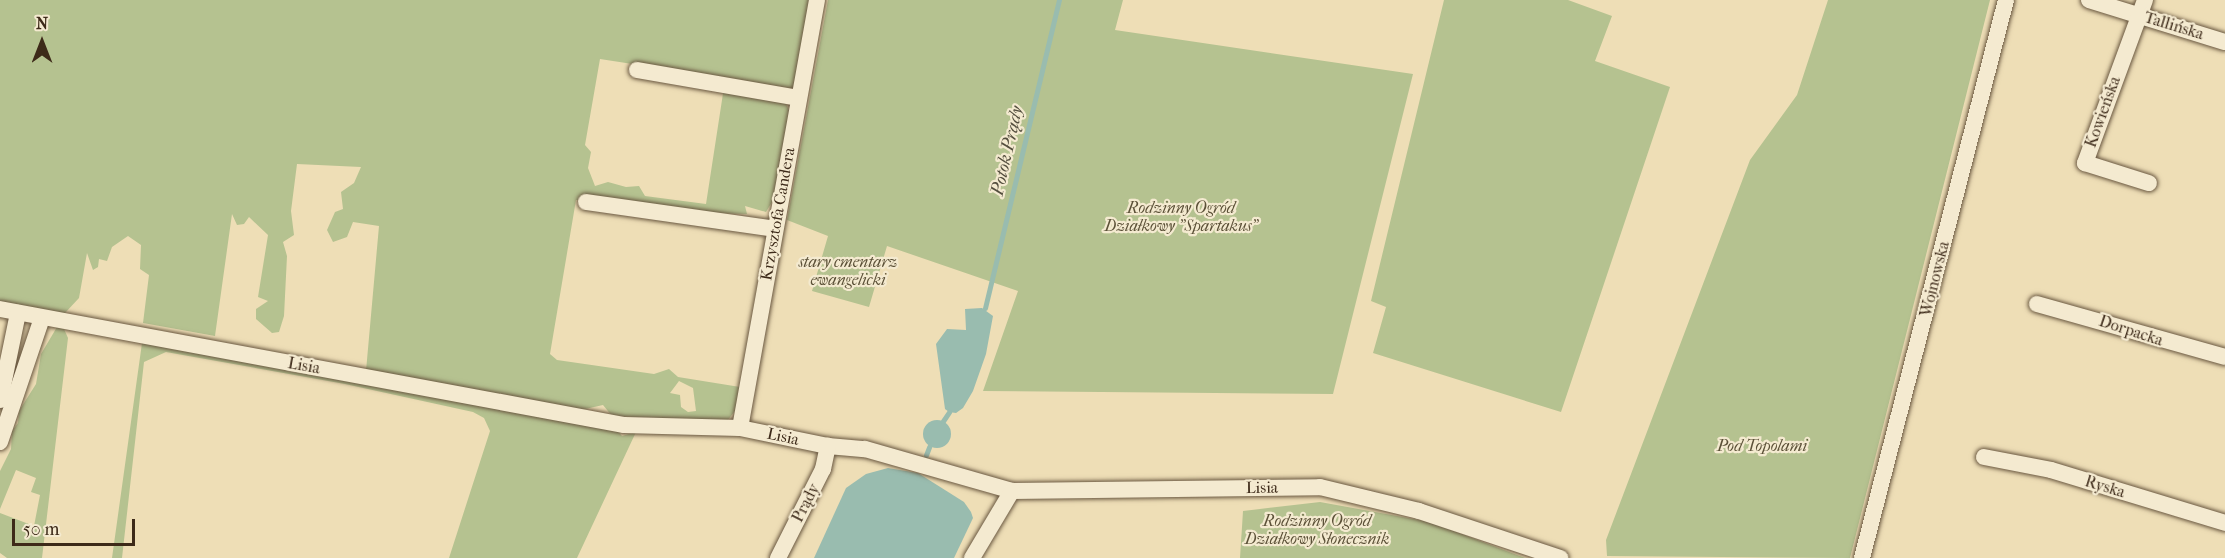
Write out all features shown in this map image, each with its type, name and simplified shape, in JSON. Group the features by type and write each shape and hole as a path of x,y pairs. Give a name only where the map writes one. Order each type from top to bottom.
{"street":[{"name":"Krzysztofa Candera","path":"740,428 818,0"},
{"name":"Wojnowska","path":"1862,558 2006,0"},
{"name":"Tallińska","path":"2089,0 2141,7 2225,42"},
{"name":"Kowieńska","path":"2141,7 2085,162 2149,183"},
{"path":"637,70 799,98"},
{"path":"586,202 776,229"},
{"name":"Dorpacka","path":"2037,304 2225,357"},
{"name":"Lisia","path":"0,309 624,425 740,428 828,446 899,456 1012,491 1320,487 1419,511 1560,558"},
{"path":"0,400 18,313"},
{"path":"0,442 42,318"},
{"name":"Prądy","path":"778,558 823,469 828,446"},
{"name":"Ryska","path":"1984,458 2051,470 2225,523"},
{"path":"972,558 1012,491"}],"green space":[{"path":"0,0 811,0 795,89 600,59 585,145 591,152 588,168 595,186 608,182 626,187 639,186 645,196 706,204 724,87 785,102 790,112 775,197 766,212 745,206 747,214 705,213 576,200 550,354 557,360 654,374 669,369 678,377 740,387 735,411 727,421 612,416 603,405 576,411 366,371 379,226 353,222 347,237 333,242 327,230 335,212 343,209 341,192 354,183 361,167 297,164 291,211 294,235 283,242 287,256 284,316 279,332 272,333 256,319 256,309 268,301 258,297 268,235 249,217 244,224 237,225 232,214 215,336 143,323 149,275 140,269 141,245 128,236 112,247 107,261 99,259 98,267 93,270 87,253 79,298 65,313 0,313","holes":["679,381 693,388 696,411 688,412 681,407 680,395 670,393"]},
{"name":"Rodzinny Ogród Działkowy \"Spartakus\"","path":"828,0 1123,0 1115,30 1413,74 1333,394 983,391 1018,291 887,246 869,307 812,291 828,236 787,220"},
{"path":"1444,0 1568,0 1612,16 1595,61 1670,87 1561,412 1373,353 1386,307 1371,301"},
{"name":"Pod Topolami","path":"1828,0 1990,0 1850,558 1607,556 1606,540 1750,160 1797,95"},
{"path":"57,327 64,329 68,338 42,558 7,558 0,553 0,513 34,526 40,495 31,492 36,478 16,470 0,509 0,471 11,449 12,431 18,423 19,411 36,384 41,354"},
{"path":"142,343 617,430 622,436 636,432 577,558 449,558 490,431 484,418 473,412 345,384 166,352 144,362 122,558 112,558"},
{"name":"Rodzinny Ogród Działkowy Słonecznik","path":"1320,502 1430,522 1525,558 1240,558 1243,511"}],"shaded area":[{"path":"982,308 993,316 986,354 973,391 963,408 956,413 949,412 945,409 936,344 947,329 966,330 965,309"},
{"path":"937,420 947,424 951,434 947,444 937,448 927,444 923,434 927,424"},
{"path":"888,468 918,473 964,502 973,518 954,558 814,558 846,488 866,474"}],"waterway":[{"name":"Potok Prądy","path":"985,308 1059,0"},
{"path":"943,421 949,412"},
{"name":"Potok Prądy","path":"926,455 929,447"}],"park label":[{"name":"stary cmentarz ewangelicki","path":"848,271"}]}
